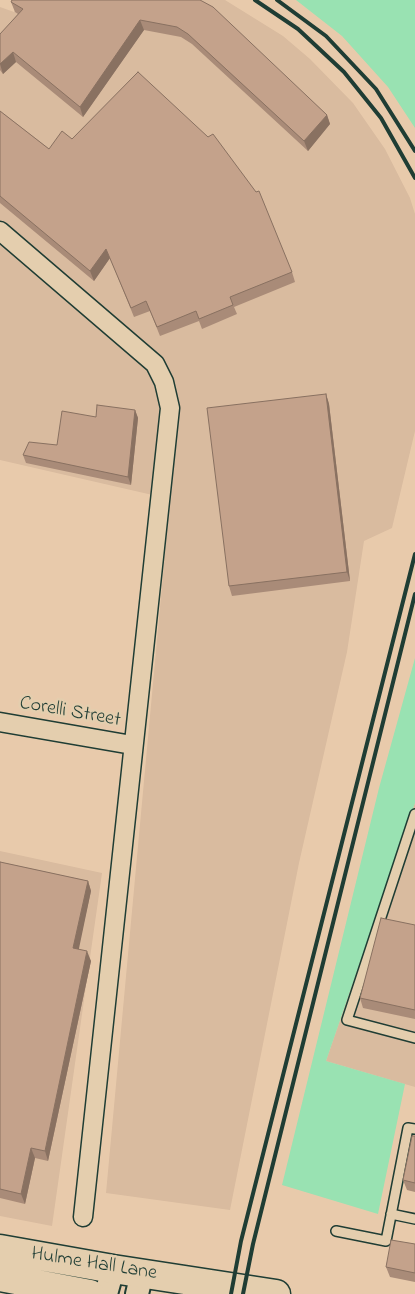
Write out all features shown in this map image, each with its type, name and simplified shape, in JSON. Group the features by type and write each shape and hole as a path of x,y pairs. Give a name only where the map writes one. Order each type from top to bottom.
{"highway":[{"name":"Hulme Hall Lane","path":"0,1249 109,1282 276,1294"},
{"name":"Hulme Hall Lane","path":"0,1277 43,1289 90,1294"}],"street":[{"path":"0,232 155,364 164,382 170,408 132,745 83,1217"},
{"name":"Corelli Street","path":"0,722 132,745"}],"lane":[{"path":"415,814 347,1020 415,1038"},
{"path":"336,1231 386,1241 408,1128 415,1129"},
{"path":"391,1214 415,1219"}],"shaded area":[{"path":"20,0 225,0 283,36 310,59 353,103 385,149 410,198 415,214 415,431 392,528 364,541 347,652 299,863 230,1210 106,1193 170,499 0,460 0,7 14,12"},
{"path":"415,803 415,1087 326,1061"},
{"path":"0,851 102,873 52,1226 0,1216"}],"green space":[{"path":"296,0 415,0 415,128 388,87 342,36"},
{"path":"415,658 415,803 326,1061 405,1084 378,1214 282,1185 379,788"}],"building":[{"path":"12,0 200,0 213,7 327,115 304,141 188,34 177,27 140,20 80,107 13,52 0,64 0,34 23,9 11,2"},
{"path":"138,72 208,137 213,134 256,192 259,191 292,272 230,297 233,305 199,319 196,311 157,327 146,301 131,308 106,249 90,271 0,196 0,111 49,149 62,131 72,139"},
{"path":"326,394 347,572 229,586 207,408"},
{"path":"97,405 135,410 128,477 23,455 29,442 57,445 62,411 96,417"},
{"path":"0,862 88,881 73,948 87,951 45,1151 31,1148 21,1194 0,1189"},
{"path":"381,918 415,925 415,1010 360,998"},
{"path":"412,1136 415,1136 415,1183 403,1180"},
{"path":"391,1240 415,1244 415,1273 386,1267"}],"railway":[{"path":"255,0 298,29 344,72 381,118 415,178"},
{"path":"277,0 326,36 376,89 415,151"},
{"path":"231,1294 241,1241 415,554"},
{"path":"243,1294 253,1244 415,594"}]}
